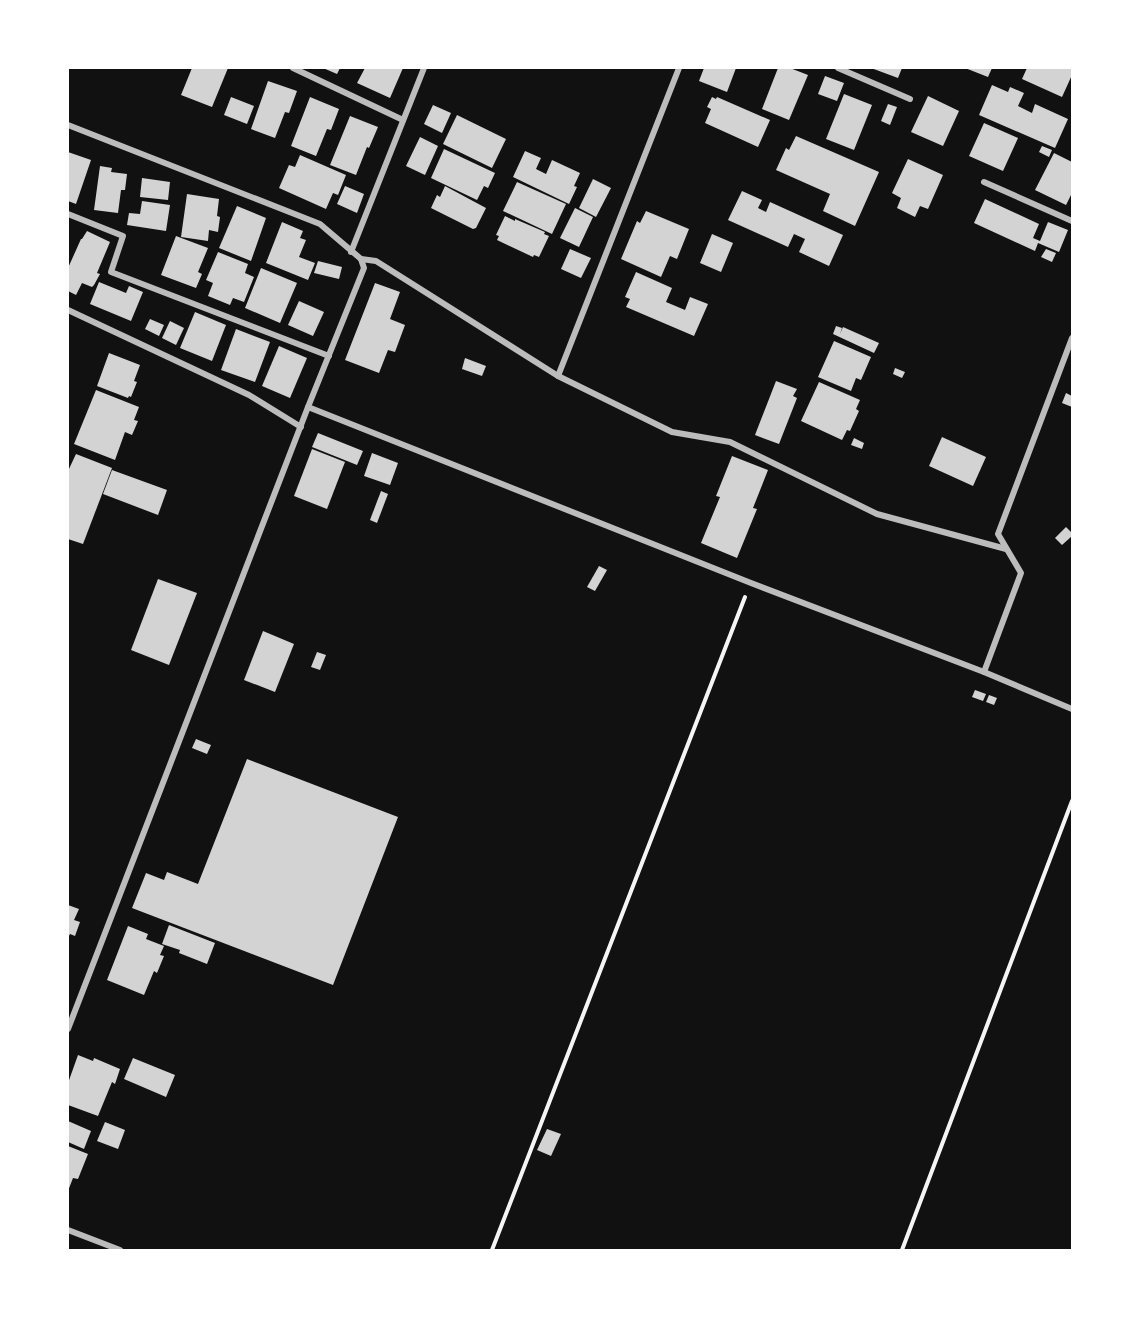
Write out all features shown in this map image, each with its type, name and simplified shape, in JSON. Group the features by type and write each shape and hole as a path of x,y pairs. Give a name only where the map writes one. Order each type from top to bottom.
{"street":[{"path":"293,68 403,120"},
{"path":"351,252 424,68"},
{"path":"558,376 679,68"},
{"path":"838,68 910,99"},
{"path":"68,125 320,224 361,259 376,261 558,376 672,432 730,442 877,514 1006,549"},
{"path":"984,182 1072,221"},
{"path":"68,214 123,236 111,272 329,356"},
{"path":"68,1029 308,407 364,268 361,259"},
{"path":"68,310 249,395 301,427"},
{"path":"984,672 1021,573 998,534 1072,338"},
{"path":"308,407 751,583 984,672 1072,709"},
{"path":"68,1230 120,1251"}],"path":[{"path":"492,1251 751,583"},
{"path":"902,1251 1072,801"}],"building":[{"path":"192,68 228,68 212,107 181,95"},
{"path":"323,68 340,68 337,74"},
{"path":"365,68 403,68 390,98 357,83"},
{"path":"704,68 736,68 727,92 699,81"},
{"path":"778,68 790,68 808,75 789,120 762,109"},
{"path":"871,68 902,68 898,78"},
{"path":"965,68 992,68 988,77"},
{"path":"1027,68 1072,68 1072,75 1062,97 1022,79"},
{"path":"825,76 844,83 837,101 818,94"},
{"path":"268,81 297,91 289,113 285,112 275,138 251,129"},
{"path":"992,85 1008,92 1010,87 1024,93 1018,106 1032,113 1035,104 1068,119 1055,148 979,115"},
{"path":"844,94 872,105 854,150 826,139"},
{"path":"928,96 959,111 943,146 911,132"},
{"path":"231,97 254,106 247,124 224,115"},
{"path":"310,97 339,109 331,130 327,129 316,156 291,146"},
{"path":"712,97 716,99 717,97 770,120 758,147 705,123 711,109 707,107"},
{"path":"888,104 897,107 890,125 881,121"},
{"path":"433,105 451,113 442,133 424,124"},
{"path":"457,115 506,139 492,168 443,144"},
{"path":"350,116 378,127 356,175 330,165"},
{"path":"984,123 1018,138 1003,171 969,156"},
{"path":"796,136 879,172 855,226 823,211 830,194 776,170 786,148 789,150"},
{"path":"420,137 438,146 425,175 406,166"},
{"path":"1042,146 1052,150 1049,157 1039,152"},
{"path":"444,149 495,173 488,188 484,186 477,200 431,178"},
{"path":"525,151 541,158 536,169 546,174 552,160 580,173 574,186 577,187 569,204 513,177"},
{"path":"68,152 91,160 76,204 68,201"},
{"path":"1054,153 1072,162 1072,193 1066,205 1035,190"},
{"path":"300,155 346,175 338,195 333,193 326,209 279,188 289,165 295,167"},
{"path":"908,159 943,175 928,209 920,206 915,217 897,208 901,198 892,193"},
{"path":"100,166 112,168 111,172 127,174 125,190 121,190 118,213 94,210"},
{"path":"142,178 170,182 168,200 140,197"},
{"path":"593,179 611,188 596,217 579,208"},
{"path":"517,182 566,204 552,234 503,211"},
{"path":"345,186 364,194 357,213 337,204"},
{"path":"445,186 486,208 476,228 473,229 431,208 437,195 440,197"},
{"path":"742,191 762,200 758,208 766,212 770,202 843,235 829,266 799,252 805,239 794,234 788,247 728,220"},
{"path":"187,194 219,199 218,232 209,230 208,241 181,237"},
{"path":"985,199 1039,224 1033,238 1040,241 1048,222 1068,230 1059,252 1038,243 1035,251 974,223"},
{"path":"142,201 170,205 166,231 127,225 129,213 140,214"},
{"path":"237,206 266,218 251,261 219,248"},
{"path":"575,208 593,217 579,247 560,238"},
{"path":"646,211 689,229 677,259 670,256 661,277 621,259 637,221 640,223"},
{"path":"505,216 545,232 544,234 549,236 539,257 534,255 533,257 497,240 499,236 496,235"},
{"path":"282,222 303,231 300,238 306,240 299,257 315,263 308,280 266,263"},
{"path":"87,231 110,242 94,285 92,287 82,283 76,295 68,291 68,268"},
{"path":"712,234 733,243 721,272 700,263"},
{"path":"176,236 208,248 198,272 202,274 196,288 161,275"},
{"path":"570,249 591,258 581,278 561,269"},
{"path":"1046,249 1056,253 1052,262 1041,257"},
{"path":"218,252 248,264 245,273 254,277 244,302 233,298 230,305 208,296 213,283 206,280"},
{"path":"318,261 342,267 339,279 314,273"},
{"path":"261,268 297,283 280,323 245,308"},
{"path":"636,272 672,288 666,302 685,310 690,297 708,304 694,336 626,307 630,299 625,297"},
{"path":"99,282 126,293 129,286 143,292 131,321 90,304"},
{"path":"375,283 400,292 390,319 405,325 395,352 388,350 379,373 345,360"},
{"path":"299,301 324,312 313,336 288,325"},
{"path":"195,312 226,325 212,361 180,348"},
{"path":"150,319 164,325 159,336 145,329"},
{"path":"170,321 184,328 176,345 162,338"},
{"path":"836,326 842,328 840,334 843,327 879,343 874,353 833,334"},
{"path":"236,329 270,342 255,382 221,370"},
{"path":"834,341 871,357 861,380 856,378 851,391 818,377"},
{"path":"279,346 307,358 290,398 262,386"},
{"path":"109,353 140,365 131,397 128,398 97,386"},
{"path":"465,358 486,366 482,376 462,369"},
{"path":"895,368 905,372 902,378 893,374"},
{"path":"776,381 797,389 793,396 797,398 779,444 755,435"},
{"path":"819,382 860,400 856,409 859,411 850,431 847,430 842,440 801,421"},
{"path":"96,390 139,407 134,420 138,421 132,435 125,432 115,460 74,444"},
{"path":"1066,393 1072,396 1072,407 1062,403"},
{"path":"318,433 363,451 357,465 312,447"},
{"path":"942,437 986,457 973,486 929,466"},
{"path":"854,438 864,443 862,449 851,445"},
{"path":"312,449 345,462 327,509 294,496"},
{"path":"372,453 398,463 390,485 364,476"},
{"path":"76,454 112,468 83,544 68,539 68,471"},
{"path":"732,456 768,470 753,508 757,509 737,558 701,543 720,497 716,496"},
{"path":"112,470 167,490 158,515 103,494"},
{"path":"381,491 388,494 377,523 370,520"},
{"path":"1066,527 1072,536 1062,545 1055,538"},
{"path":"599,566 607,570 595,591 587,587"},
{"path":"158,579 197,593 169,665 131,650"},
{"path":"263,631 294,644 275,692 244,680"},
{"path":"317,652 326,655 320,670 311,667"},
{"path":"975,690 986,694 983,701 972,697"},
{"path":"989,695 997,698 994,705 986,702"},
{"path":"196,739 211,745 207,754 192,748"},
{"path":"247,759 398,817 333,985 132,908 146,873 164,880 167,872 198,884"},
{"path":"68,905 79,909 74,920 80,922 75,936 70,934 68,938"},
{"path":"169,925 215,943 207,964 179,953 180,950 162,944"},
{"path":"128,926 148,934 146,939 164,946 160,955 164,956 157,973 154,971 144,995 107,980"},
{"path":"78,1055 93,1061 94,1058 120,1069 115,1084 112,1082 98,1116 68,1105 68,1083"},
{"path":"133,1058 175,1075 166,1097 124,1079"},
{"path":"68,1121 91,1131 84,1149 68,1142"},
{"path":"105,1122 125,1130 118,1149 97,1141"},
{"path":"547,1129 561,1134 551,1156 537,1150"},
{"path":"68,1146 88,1154 78,1179 73,1178 68,1191"}]}
